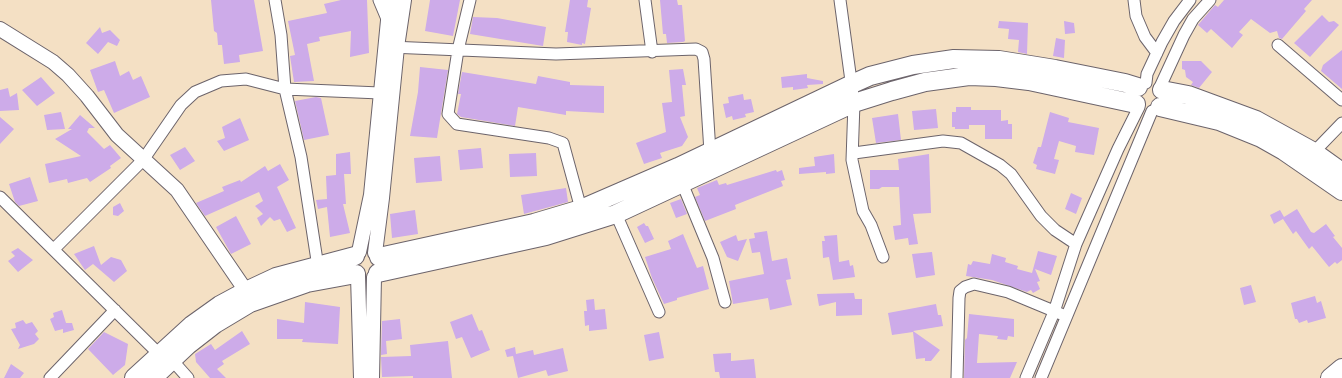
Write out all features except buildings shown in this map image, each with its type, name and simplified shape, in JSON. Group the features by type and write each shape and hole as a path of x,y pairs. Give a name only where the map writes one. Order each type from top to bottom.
{"main road":[{"path":"153,378 166,357 192,325 220,305 307,283 367,265 534,223 581,209 710,152 870,76 913,65 954,59 987,59 1034,65 1125,83 1149,97 1261,138 1284,151 1342,191"},
{"path":"248,297 276,277 318,267 367,265 546,236 616,214 854,104 925,82 969,76 1030,81 1149,97 1188,96 1243,115 1280,132 1314,152 1342,172"},
{"path":"134,378 166,357"},
{"path":"1330,378 1342,368"}],"street":[{"path":"275,0 281,36 285,89 301,157 318,267"},
{"path":"372,378 367,265 382,198 391,47 387,19 379,0"},
{"path":"387,19 390,0"},
{"path":"361,378 371,195 380,94 404,0"},
{"path":"470,0 458,50 448,114 457,124 549,138 563,143 581,209"},
{"path":"644,0 652,52"},
{"path":"840,0 854,104 854,153 852,160 863,212 871,225 884,257"},
{"path":"1134,0 1139,23 1145,37 1157,53"},
{"path":"1041,378 1095,244 1149,97 1148,74 1174,21 1190,0"},
{"path":"1026,378 1054,312 1076,244 1118,149 1184,35 1194,19 1210,0"},
{"path":"0,29 54,62 87,96 117,135 177,190 248,297"},
{"path":"1278,45 1342,100"},
{"path":"391,47 556,54 652,52 696,49 702,52 710,152"},
{"path":"54,249 143,160 181,104 195,92 221,81 246,79 285,89 380,94"},
{"path":"1314,152 1342,123"},
{"path":"854,153 943,141 961,143 1000,165 1011,174 1041,216 1055,230 1076,244"},
{"path":"682,183 713,258 725,302"},
{"path":"2,203 54,249 115,310 188,378"},
{"path":"616,214 660,312"},
{"path":"957,378 959,298 960,291 965,287 974,284 1008,292 1067,316"},
{"path":"50,378 115,310"}]}
